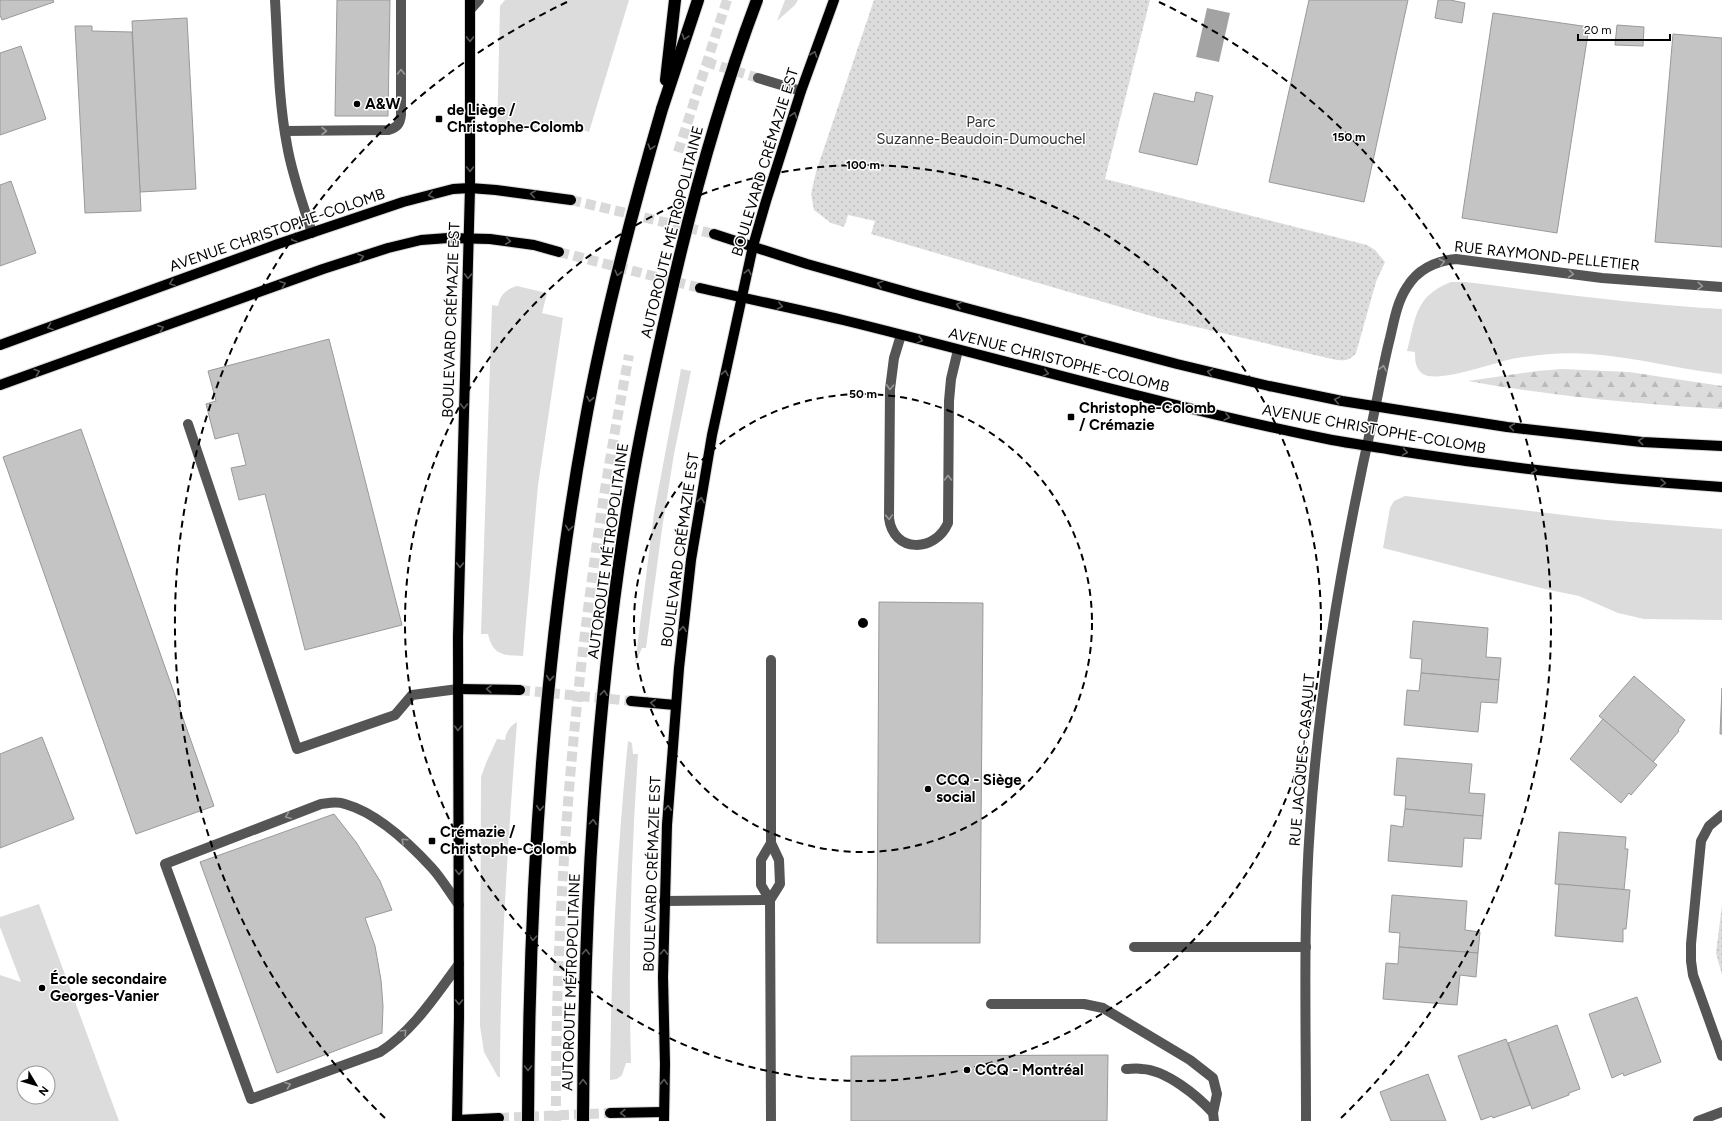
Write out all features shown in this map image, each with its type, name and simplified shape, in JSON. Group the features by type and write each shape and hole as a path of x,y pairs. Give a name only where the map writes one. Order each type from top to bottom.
{"highway":[{"path":"662,109 675,0"},
{"path":"528,1121 528,1030 536,866 553,639 584,429 604,329 634,208 662,109 698,0"},
{"name":"AUTOROUTE MÉTROPOLITAINE","path":"583,1121 586,958 596,777 613,615 629,500 648,392 694,199 730,77 757,0"}],"main road":[{"name":"BOULEVARD CRÉMAZIE EST","path":"664,1116 664,901 666,826 675,705 686,601 699,512 712,434 753,246 801,91 834,0"},
{"name":"BOULEVARD CRÉMAZIE EST","path":"457,1120 459,964 458,689 460,526 470,188 470,5"},
{"name":"AVENUE CHRISTOPHE-COLOMB","path":"0,345 402,202 453,189 470,188 525,193 571,200"},
{"name":"AVENUE CHRISTOPHE-COLOMB","path":"714,234 807,264 1177,364 1268,386 1375,406 1554,433 1642,442 1722,446"},
{"path":"0,385 324,269 388,248 421,240 469,237 509,241 559,252"},
{"name":"AVENUE CHRISTOPHE-COLOMB","path":"700,288 901,335 1262,425 1367,446 1461,461 1541,471 1637,481 1722,487"},
{"path":"458,689 520,690"},
{"path":"631,701 675,705"},
{"path":"610,1113 664,1116"},
{"path":"457,1120 500,1118"}],"street":[{"path":"275,0 287,146 312,233"},
{"path":"285,131 388,130 396,128 401,115 402,0"},
{"path":"470,5 479,0"},
{"path":"758,78 801,91"},
{"name":"RUE RAYMOND-PELLETIER","path":"1375,406 1394,319 1402,293 1413,278 1429,266 1438,262 1456,259 1602,278 1722,287"},
{"path":"901,335 894,358 890,389 889,518 892,531 896,537 908,544 922,545 936,540 941,536 948,523 948,401 951,379 958,350"},
{"name":"RUE JACQUES-CASAULT","path":"1306,1121 1306,946 1310,827 1318,735 1329,643 1375,406"},
{"path":"188,424 297,749 395,715 412,695 458,689"},
{"path":"770,900 780,884 780,860 771,843 771,660"},
{"path":"459,905 432,868 401,838 381,822 362,811 345,804 332,802 321,804 165,864 251,1098 380,1052 391,1044 431,1002 459,964"},
{"path":"1722,814 1709,826 1702,840 1691,954 1693,975 1722,1056"},
{"path":"771,843 761,860 761,885 770,900 771,1121"},
{"path":"664,901 770,900"},
{"path":"1134,948 1306,946"},
{"path":"991,1004 1084,1004 1103,1008 1190,1060 1213,1078 1217,1094 1214,1117"},
{"path":"1126,1069 1142,1069 1160,1074 1198,1097 1214,1117"},
{"path":"1698,1121 1722,1112"}],"green space":[{"path":"505,0 629,0 589,132 566,124 497,134 500,6"},
{"path":"785,0 798,0 795,5 777,21"},
{"name":"Parc Suzanne-Beaudoin-Dumouchel","path":"874,0 1150,0 1105,179 1367,245 1375,250 1385,262 1376,282 1356,353 1351,358 1336,360 1158,318 871,234 875,221 848,215 844,227 831,223 814,210 811,194 816,172"},
{"path":"1451,282 1466,282 1626,301 1722,309 1722,374 1623,358 1572,353 1544,354 1517,358 1468,371 1442,376 1423,374 1418,370 1415,361 1415,352 1407,351 1415,318 1424,301 1430,294"},
{"path":"517,286 547,293 542,313 563,318 538,485 523,656 500,653 493,647 488,634 481,634 492,305 498,306 504,293"},
{"path":"681,369 691,371 674,454 646,648 642,648 635,664 654,513"},
{"path":"1562,369 1629,372 1722,386 1722,409 1595,399 1468,381"},
{"path":"1405,496 1606,520 1722,529 1722,620 1644,619 1618,613 1579,596 1545,589 1383,548 1390,508 1394,501"},
{"path":"517,722 505,899 501,988 500,1077 498,1077 484,1052 480,1026 481,777 497,739 505,740 506,734 512,725"},
{"path":"628,741 632,743 633,754 638,754 631,908 631,1063 626,1063 622,1075 617,1079 610,1080 615,910"},
{"name":"École secondaire Georges-Vanier","path":"39,904 119,1121 0,1121 0,975 21,982 0,927 0,917"},
{"path":"1722,905 1722,975 1716,953"}],"shaded area":[{"path":"1207,8 1230,13 1219,62 1196,57"}],"building":[{"path":"0,0 53,0 54,2 2,20 0,15"},
{"path":"337,0 390,0 388,116 335,116"},
{"path":"1309,0 1408,0 1364,202 1269,182"},
{"path":"1438,0 1450,0 1465,3 1462,23 1435,18"},
{"path":"1493,13 1589,27 1557,233 1462,218"},
{"path":"187,18 196,189 140,192 132,21"},
{"path":"1617,25 1644,27 1643,46 1615,45"},
{"path":"75,26 92,26 92,31 132,32 141,211 85,213"},
{"path":"1673,34 1722,38 1722,247 1655,242"},
{"path":"21,46 46,119 0,135 0,53"},
{"path":"1196,92 1213,96 1197,165 1139,152 1154,93 1194,102"},
{"path":"11,181 36,253 0,266 0,185"},
{"path":"329,339 402,625 305,650 265,494 239,500 231,468 246,465 238,433 215,439 206,404 216,401 208,371"},
{"path":"81,429 214,806 136,834 3,457"},
{"path":"879,602 983,603 980,943 877,943"},
{"path":"1413,621 1488,628 1486,657 1501,658 1499,680 1421,673 1422,659 1410,658"},
{"path":"1421,673 1499,680 1497,703 1481,702 1478,732 1404,725 1407,690 1419,691"},
{"path":"1634,676 1685,720 1678,730 1679,731 1653,762 1599,716"},
{"path":"1722,688 1722,734 1720,734"},
{"path":"1603,719 1657,765 1631,795 1629,793 1621,803 1570,759"},
{"path":"42,737 74,819 0,848 0,754"},
{"path":"1397,758 1472,764 1469,793 1485,794 1483,816 1405,809 1406,796 1394,795"},
{"path":"1405,809 1483,816 1481,839 1464,838 1462,867 1388,861 1391,825 1403,827"},
{"path":"334,814 356,842 380,881 392,910 365,918 375,946 381,980 383,1006 382,1033 277,1073 200,862"},
{"path":"1559,832 1626,837 1625,849 1628,849 1624,890 1555,884"},
{"path":"1559,884 1630,890 1626,929 1623,929 1623,942 1555,936"},
{"path":"1392,895 1467,901 1465,930 1480,932 1478,953 1399,947 1400,933 1389,932"},
{"path":"1399,947 1478,953 1476,977 1460,975 1457,1005 1383,999 1386,963 1398,964"},
{"path":"1637,997 1661,1062 1624,1076 1623,1073 1612,1078 1589,1014"},
{"path":"1557,1025 1580,1089 1569,1093 1569,1095 1532,1109 1508,1043"},
{"path":"1506,1039 1530,1105 1493,1118 1492,1116 1481,1120 1458,1056"},
{"path":"1108,1055 1107,1121 851,1121 851,1056"},
{"path":"1428,1074 1446,1121 1391,1121 1380,1092"}],"tunnel":[{"path":"678,152 727,0"},
{"path":"706,62 758,78"},
{"path":"571,200 714,234"},
{"path":"559,252 700,288"},
{"path":"556,1121 558,969 573,742 590,590 601,515 629,355"},
{"path":"520,690 631,701"},
{"path":"499,1118 610,1113"}],"place":[{"name":"A&W","path":"357,104"},
{"name":"de Liège / Christophe-Colomb","path":"439,119"},
{"name":"Christophe-Colomb / Crémazie","path":"1071,417"},
{"name":"CCQ - Siège social","path":"928,789"},
{"name":"Crémazie / Christophe-Colomb","path":"432,841"},
{"name":"École secondaire Georges-Vanier","path":"42,988"},
{"name":"CCQ - Montréal","path":"967,1070"}]}
